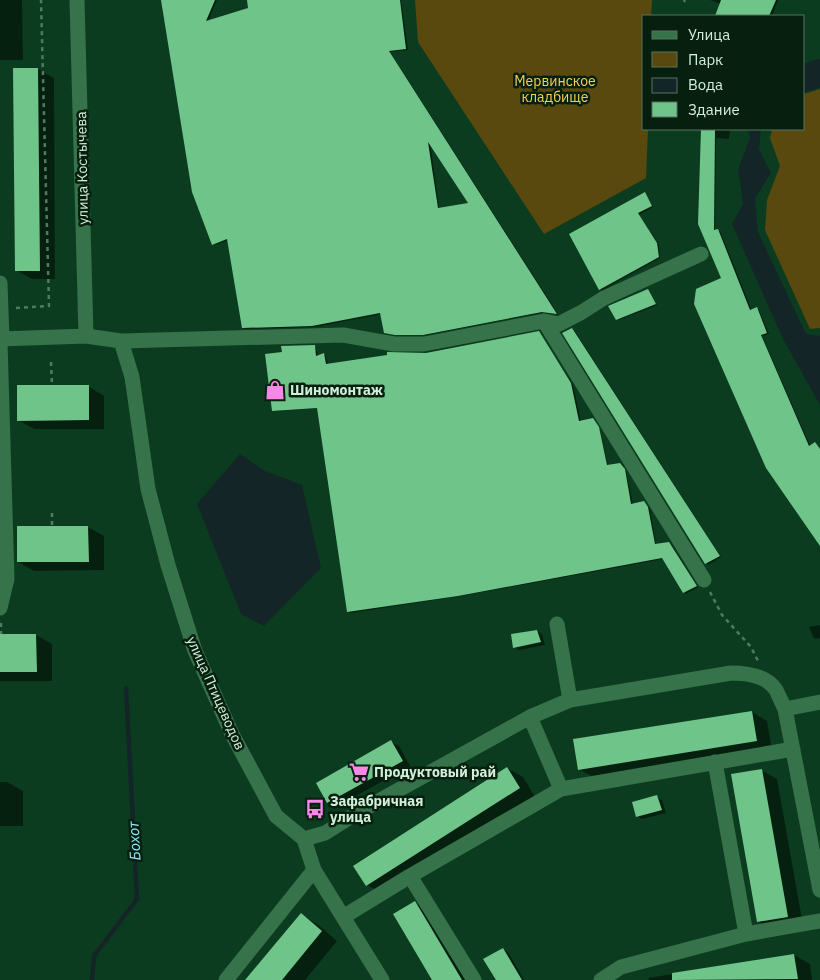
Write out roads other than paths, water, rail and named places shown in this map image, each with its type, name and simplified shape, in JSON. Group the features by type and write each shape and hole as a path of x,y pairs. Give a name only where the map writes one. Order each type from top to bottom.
{"street":[{"name":"улица Костычева","path":"77,0 86,336"},
{"path":"1,340 86,336 121,341 343,335 394,344 424,344 544,321 559,324 604,298 701,254"},
{"path":"0,283 7,579 0,608"},
{"path":"544,321 704,580"},
{"name":"улица Птицеводов","path":"121,341 132,377 148,489 168,565 195,651 232,734 276,816 304,839"},
{"path":"557,624 570,700"},
{"path":"382,980 314,870 304,839 326,833 357,813 530,717 570,700 731,673 748,674 768,682 775,688 784,709 820,890"},
{"path":"784,709 820,702"},
{"path":"530,717 561,789"},
{"path":"343,917 561,789 793,749"},
{"path":"715,762 746,934"},
{"path":"226,980 314,870"},
{"path":"410,876 474,980"},
{"path":"601,980 621,967 746,934 820,921"}],"water":[{"path":"748,130 761,130 759,149 771,173 755,198 758,232 806,334 820,336 820,405 783,339 732,224 743,204 738,169 750,138"},
{"path":"240,454 265,471 302,485 321,568 264,626 241,614 197,504"}],"waterway":[{"path":"805,78 820,73"},
{"name":"Бохот","path":"92,980 94,956 137,899 126,688"}],"place":[{"name":"Шиномонтаж","path":"275,390"},
{"name":"Продуктовый рай","path":"359,772"},
{"name":"Зафабричная улица","path":"315,809"}],"park label":[{"name":"Мервинское кладбище","path":"555,89"}]}
